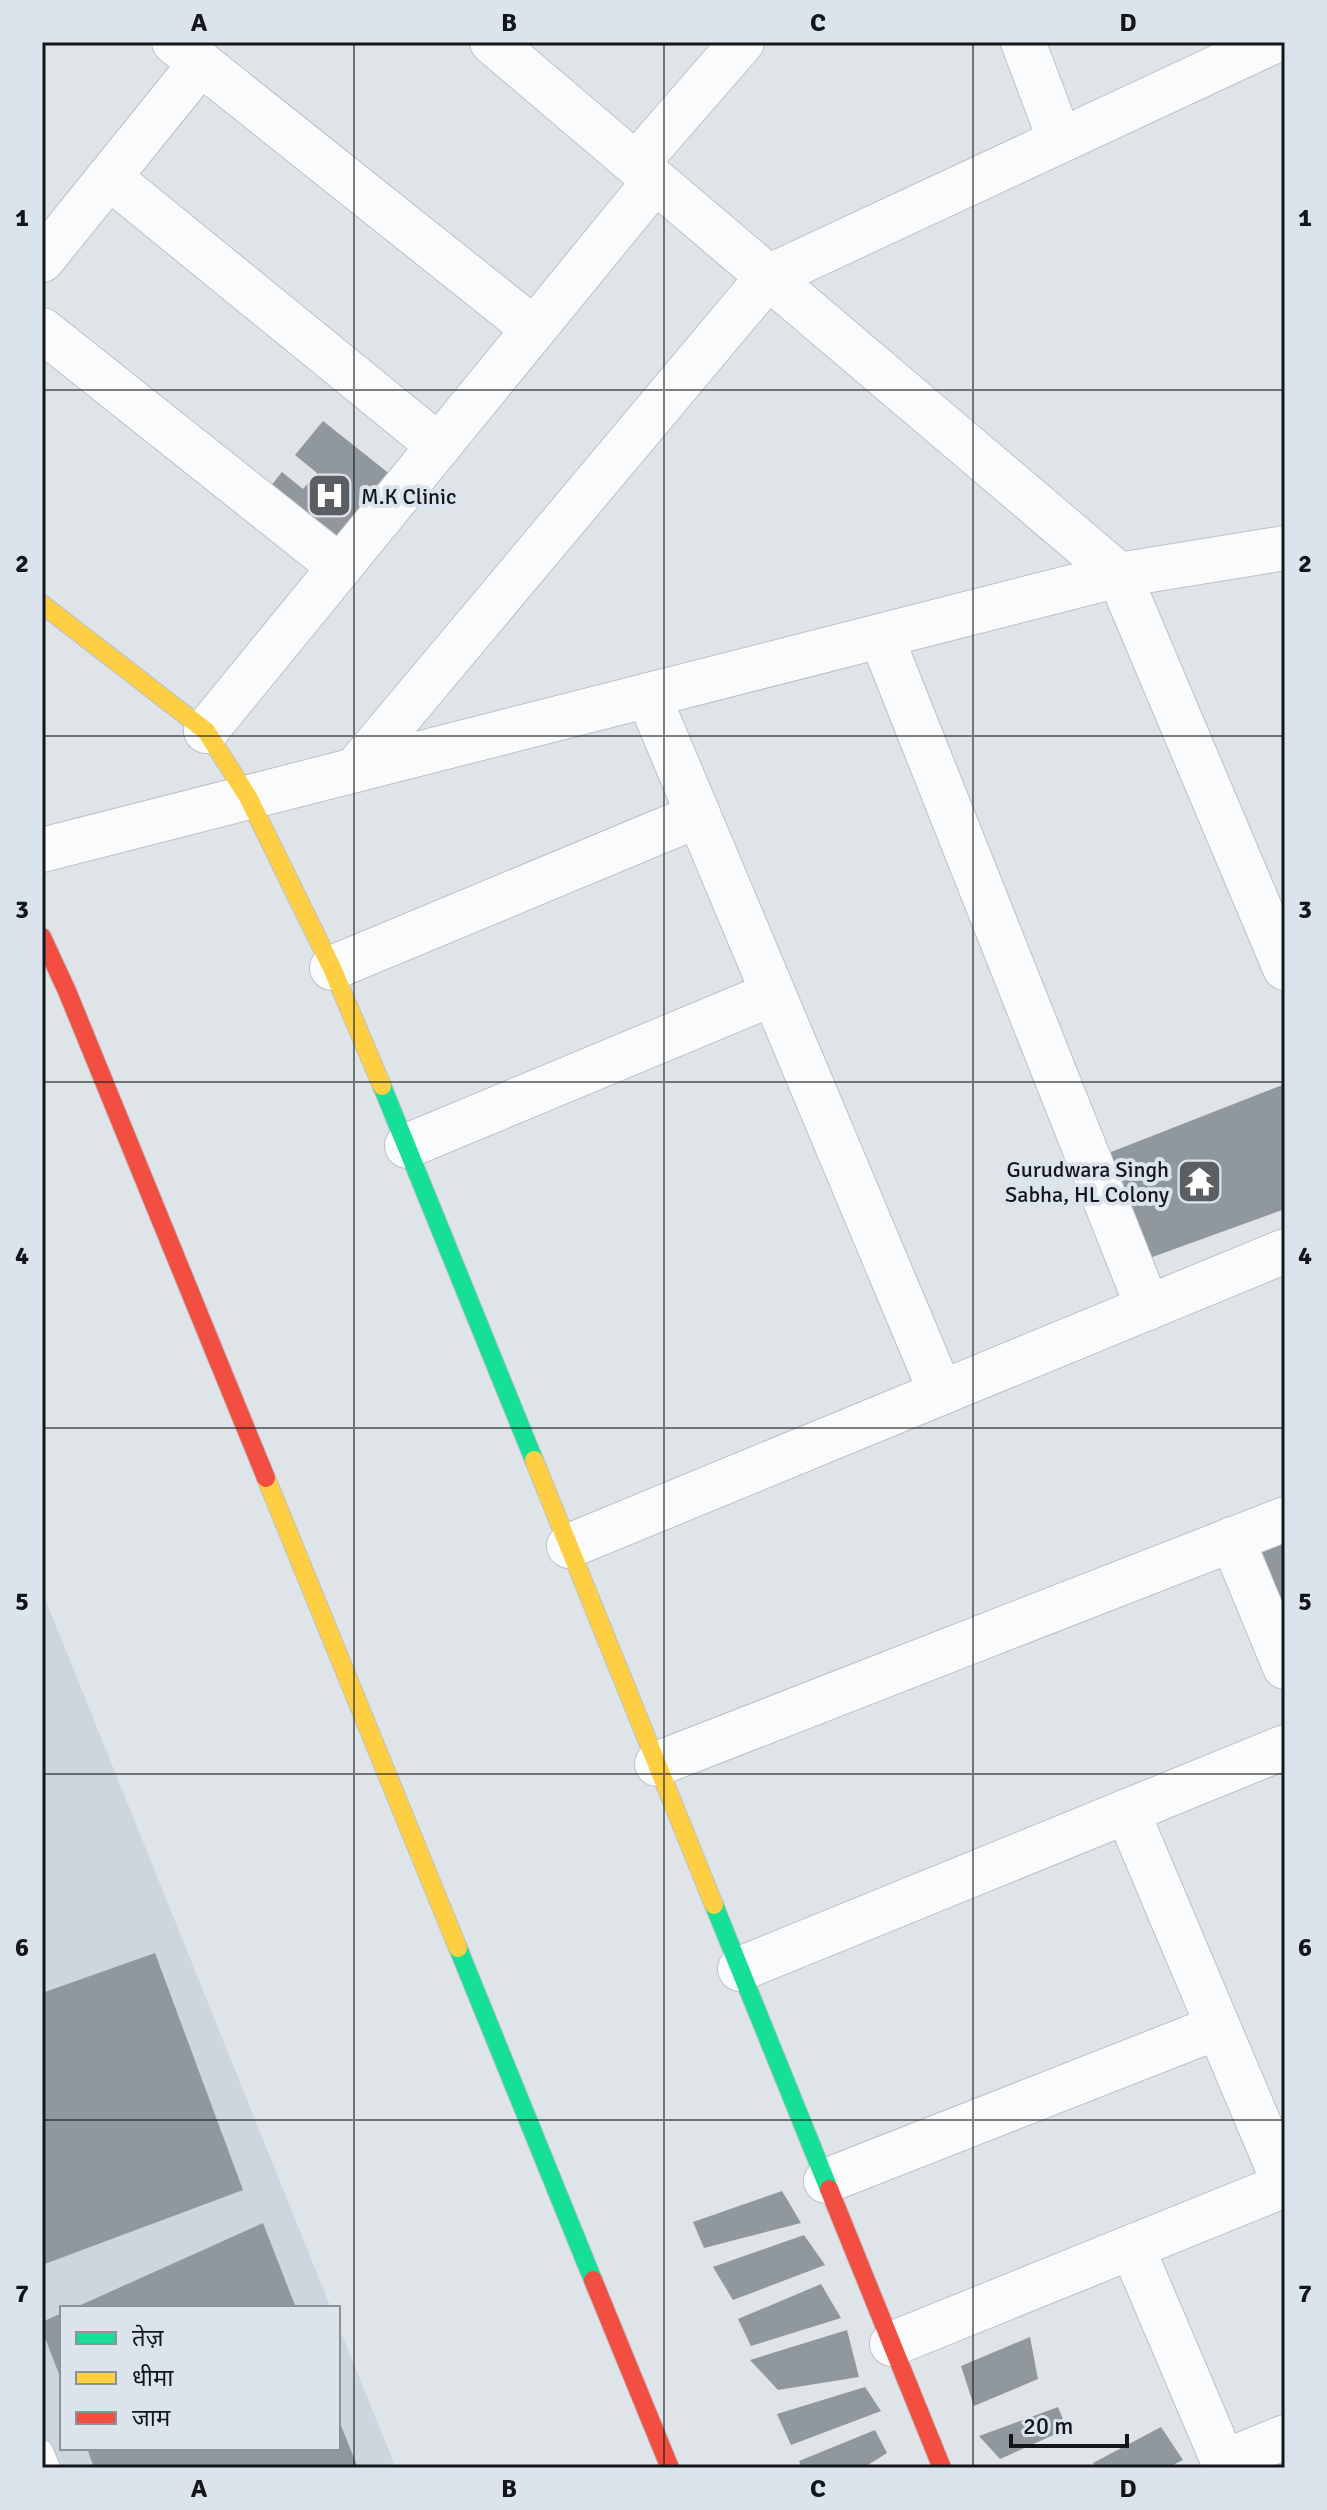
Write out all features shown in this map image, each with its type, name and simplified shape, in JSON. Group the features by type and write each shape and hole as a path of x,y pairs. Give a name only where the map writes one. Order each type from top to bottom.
{"street":[{"path":"492,42 1119,575 1285,968"},
{"path":"206,731 534,329 742,42"},
{"path":"1023,42 1060,140"},
{"path":"355,770 768,277 1272,42"},
{"path":"42,260 109,177 188,53 534,329"},
{"path":"109,177 439,446"},
{"path":"42,330 340,567"},
{"path":"42,850 1119,575 1285,548"},
{"path":"42,604 206,731 248,797 332,968 407,1146 942,2468"},
{"path":"881,636 1148,1308"},
{"path":"648,695 941,1393"},
{"path":"332,968 697,816"},
{"path":"42,937 67,991 670,2468"},
{"path":"407,1146 772,994"},
{"path":"569,1546 1285,1251"},
{"path":"657,1764 1285,1519"},
{"path":"1232,1539 1285,1667"},
{"path":"740,1969 1285,1747"},
{"path":"892,2344 1285,2185 1127,1811"},
{"path":"826,2181 1218,2027"},
{"path":"1132,2247 1225,2465 1285,2437"}],"lane":[{"path":"42,1001 67,991"},
{"path":"42,2451 49,2468"}],"shaded area":[{"path":"42,1591 330,2306 60,2306 60,2450 340,2450 340,2330 396,2468 42,2468"}],"building":[{"path":"323,421 391,475 337,541 270,487 282,472 303,489 317,473 295,455"},
{"name":"Gurudwara Singh Sabha, HL Colony","path":"1285,1084 1285,1209 1144,1260 1106,1154"},
{"path":"1285,1526 1285,1649 1241,1543"},
{"path":"155,1953 243,2190 42,2265 42,1993"},
{"path":"782,2191 801,2223 704,2248 693,2222"},
{"path":"263,2223 295,2306 78,2306"},
{"path":"804,2235 825,2265 733,2300 713,2267"},
{"path":"821,2284 841,2318 751,2346 738,2319"},
{"path":"60,2314 60,2377 42,2330 42,2322"},
{"path":"847,2330 859,2377 778,2390 750,2360"},
{"path":"1030,2337 1038,2379 974,2406 961,2366"},
{"path":"865,2387 881,2411 791,2445 777,2414"},
{"path":"1058,2407 1067,2429 1000,2459 979,2436"},
{"path":"340,2423 358,2468 94,2468 88,2450 340,2450"},
{"path":"1161,2427 1183,2460 1167,2468 1096,2468 1093,2463"},
{"path":"875,2430 887,2453 863,2468 802,2468 799,2461"}],"traffic: fast":[{"path":"382,1086 534,1460"},
{"path":"714,1905 829,2189"},
{"path":"458,1948 593,2280"}],"traffic: slow":[{"path":"42,604 206,731 248,797 332,968 382,1086"},
{"path":"534,1460 714,1905"},
{"path":"266,1478 458,1948"}],"traffic: jam":[{"path":"42,937 67,991 266,1478"},
{"path":"829,2189 942,2468"},
{"path":"593,2280 670,2468"}],"place":[{"name":"M.K Clinic","path":"330,496"},
{"name":"Gurudwara Singh Sabha, HL Colony","path":"1200,1182"}]}
